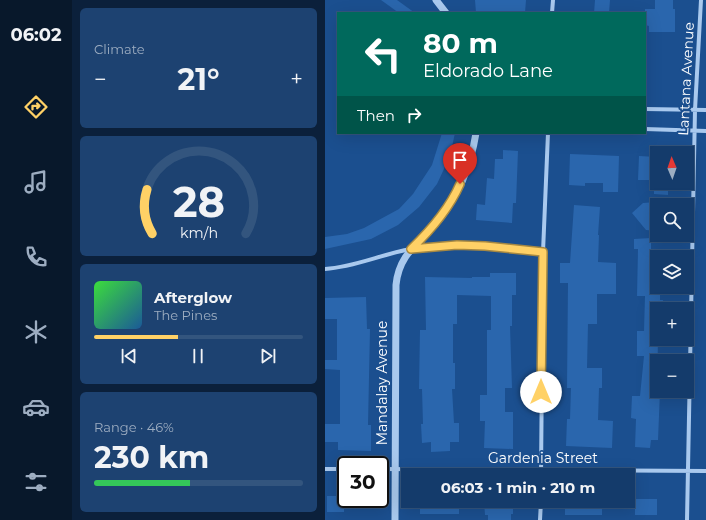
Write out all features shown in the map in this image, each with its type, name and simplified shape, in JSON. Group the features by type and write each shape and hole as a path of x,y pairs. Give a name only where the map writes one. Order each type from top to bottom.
{"street":[{"path":"436,0 445,12"},
{"path":"552,12 553,0"},
{"name":"Lantana Avenue","path":"687,520 694,131 701,0"},
{"path":"646,109 706,110"},
{"path":"646,129 706,131"},
{"name":"Mandalay Avenue","path":"395,520 397,272 402,260 439,220 455,196 471,158 476,134"},
{"path":"541,468 543,252 548,134"},
{"path":"325,269 374,259 411,249 457,245 485,246 543,252"},
{"path":"325,469 337,469"},
{"name":"Gardenia Street","path":"389,470 401,470"},
{"name":"Gardenia Street","path":"635,470 706,471"},
{"path":"541,508 541,520"}],"building":[{"path":"381,0 397,0 414,12 398,12"},
{"path":"475,0 526,0 525,12 476,12"},
{"path":"595,0 610,0 609,12 594,12"},
{"path":"655,0 673,0 673,9 675,9 675,32 649,32 649,26 646,25 645,9 655,9"},
{"path":"442,134 455,134 450,156 437,184 419,207 398,225 371,239 325,249 325,237 347,234 364,228 399,209 413,194 432,165"},
{"path":"503,150 518,151 516,203 513,203 512,223 476,220 477,204 485,205 487,178 494,179 495,159 503,159"},
{"path":"570,154 619,156 618,192 603,192 603,183 585,183 585,186 569,185"},
{"path":"639,156 650,157 650,180 638,180"},
{"path":"654,190 668,190 668,195 654,194"},
{"path":"650,202 650,230 646,230 632,213 643,203"},
{"path":"574,205 600,207 598,262 616,263 616,294 597,294 597,324 588,324 587,368 602,368 602,388 599,388 598,420 613,421 612,448 566,446 567,419 570,419 571,388 567,388 568,283 560,283 560,263 570,263"},
{"path":"650,238 651,249 657,249 650,250 650,294 660,294 660,300 663,300 663,302 650,302 650,346 658,346 658,354 650,354 650,398 660,398 658,440 651,440 650,448 635,447 636,419 631,418 632,396 640,396 644,356 637,356 637,331 644,331 645,296 637,296 638,249 634,249 634,239"},
{"path":"490,273 516,273 516,295 512,295 512,326 510,326 512,388 505,388 505,412 513,412 513,449 484,448 485,421 480,421 480,395 487,395 487,330 491,330 491,296 457,295 457,324 453,324 455,389 452,389 454,423 459,423 459,442 450,442 450,451 431,452 431,442 422,443 422,389 419,389 420,330 426,330 425,277 490,277"},
{"path":"366,297 367,329 370,329 368,425 371,425 371,451 338,450 338,442 325,442 325,424 340,424 340,370 325,369 325,360 337,360 337,319 325,319 325,298"},
{"path":"327,496 337,496 337,508 344,508 344,512 327,512"},
{"path":"635,499 657,499 657,515 635,515"},
{"path":"420,508 459,508 459,514 420,514"},
{"path":"484,508 513,508 511,520 488,520 488,515 485,515"},
{"path":"565,508 602,508 602,515 565,515"}],"route":[{"path":"460,184 455,196 439,220 411,249 457,245 485,246 543,252 541,392"}]}
